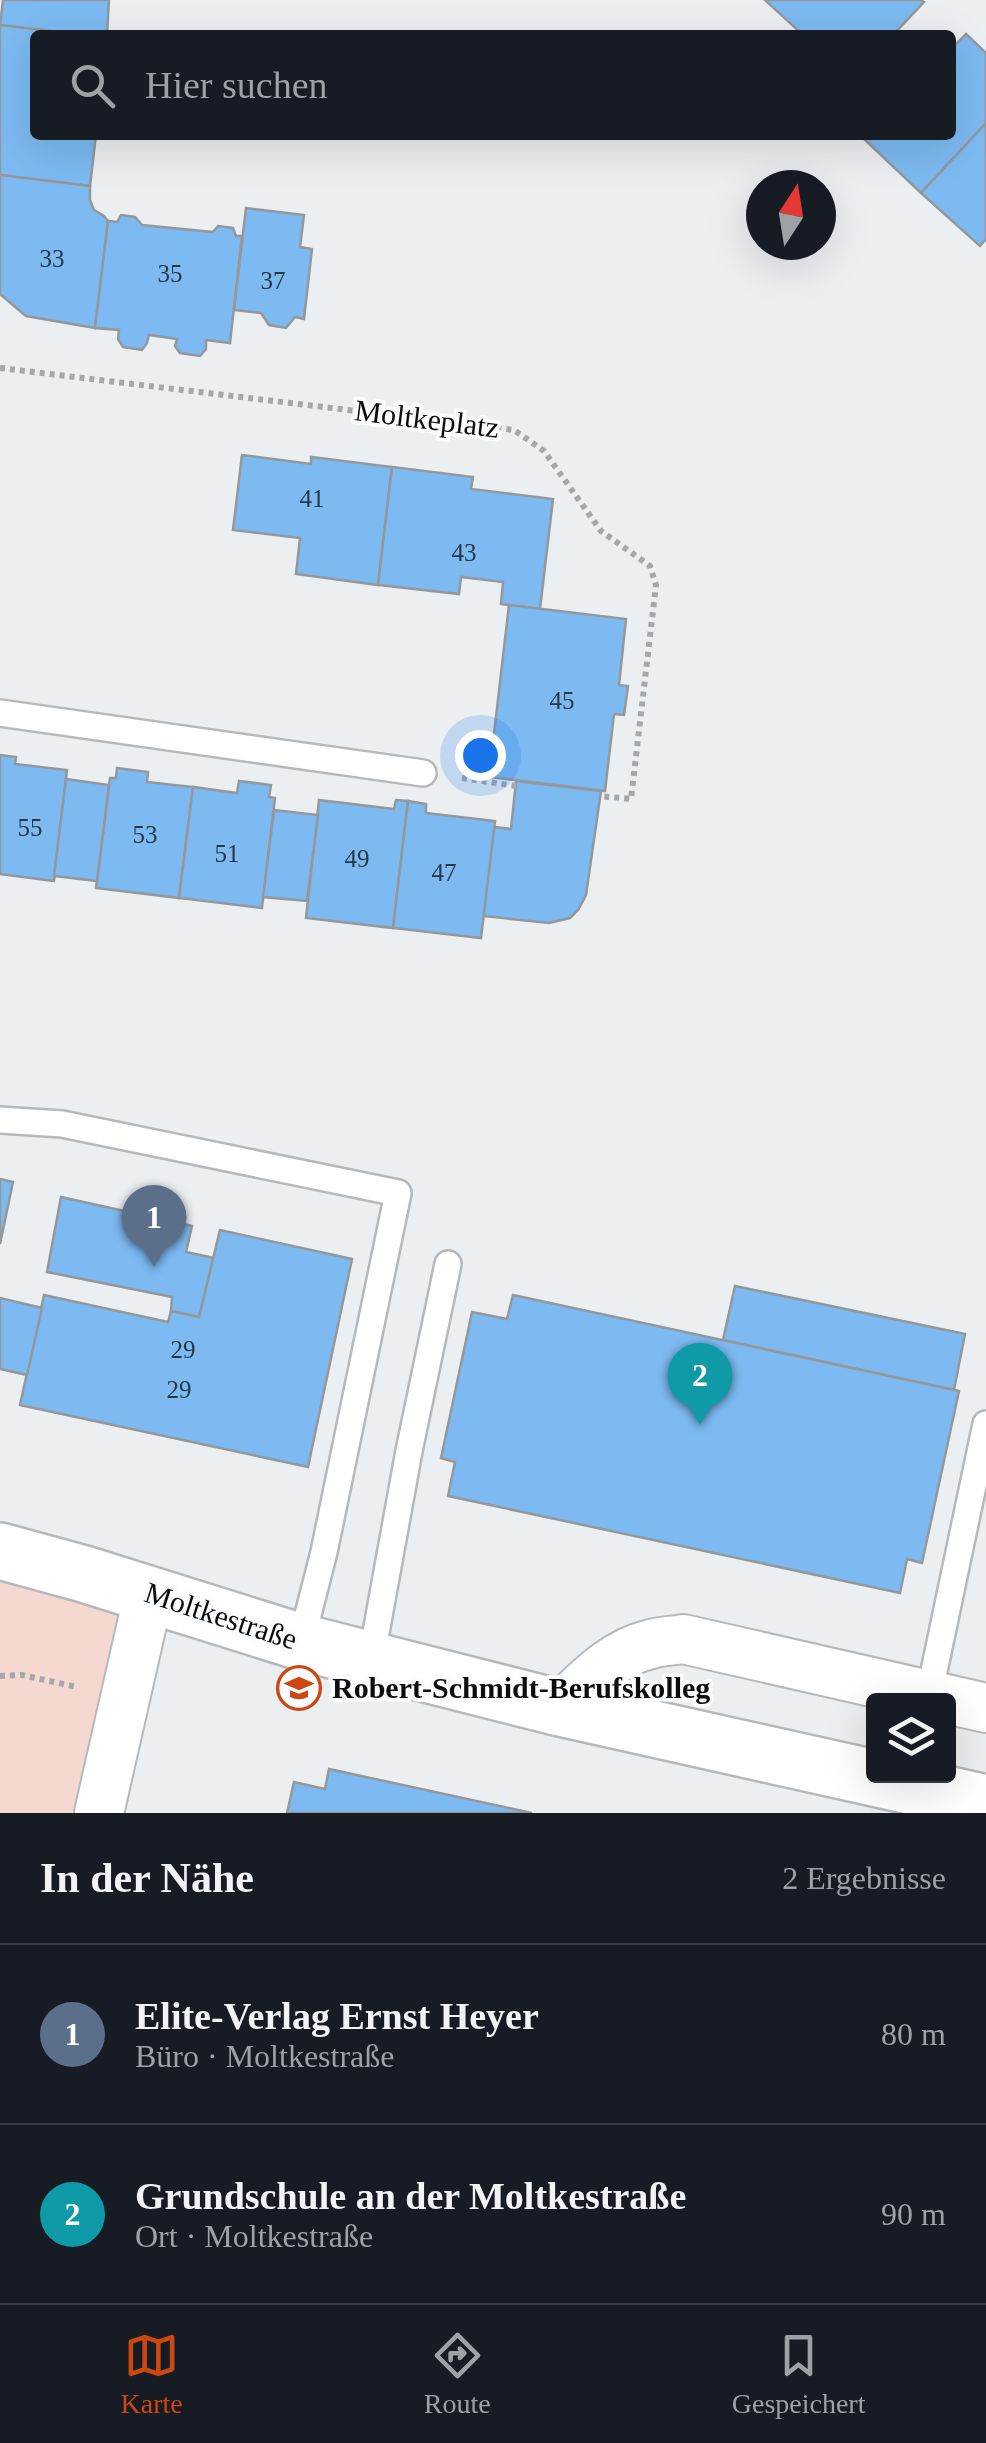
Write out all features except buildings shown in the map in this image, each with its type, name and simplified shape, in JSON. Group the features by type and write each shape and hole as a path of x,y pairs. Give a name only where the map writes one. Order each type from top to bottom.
{"street":[{"name":"Moltkestraße","path":"0,1551 370,1660 560,1708 986,1803"},
{"path":"99,1813 149,1593"},
{"path":"560,1708 599,1670 624,1654 650,1644 683,1640 916,1693"},
{"path":"956,1702 986,1708"}],"lane":[{"path":"0,713 423,772"},
{"path":"0,1120 62,1124 398,1193 302,1642"},
{"path":"370,1660 448,1264"},
{"path":"930,1693 986,1424"}],"path":[{"name":"Moltkeplatz","path":"0,368 514,430 544,451 601,531 650,566 656,585 630,799 600,796"},
{"path":"423,772 516,786"},
{"path":"0,1676 22,1674 124,1698"}],"shaded area":[{"path":"0,1554 144,1597 96,1813 0,1813"}],"place":[{"name":"Elite-Verlag Ernst Heyer","path":"154,1267"},
{"name":"Grundschule an der Moltkestraße","path":"700,1425"},
{"name":"Robert-Schmidt-Berufskolleg","path":"299,1688"}]}
